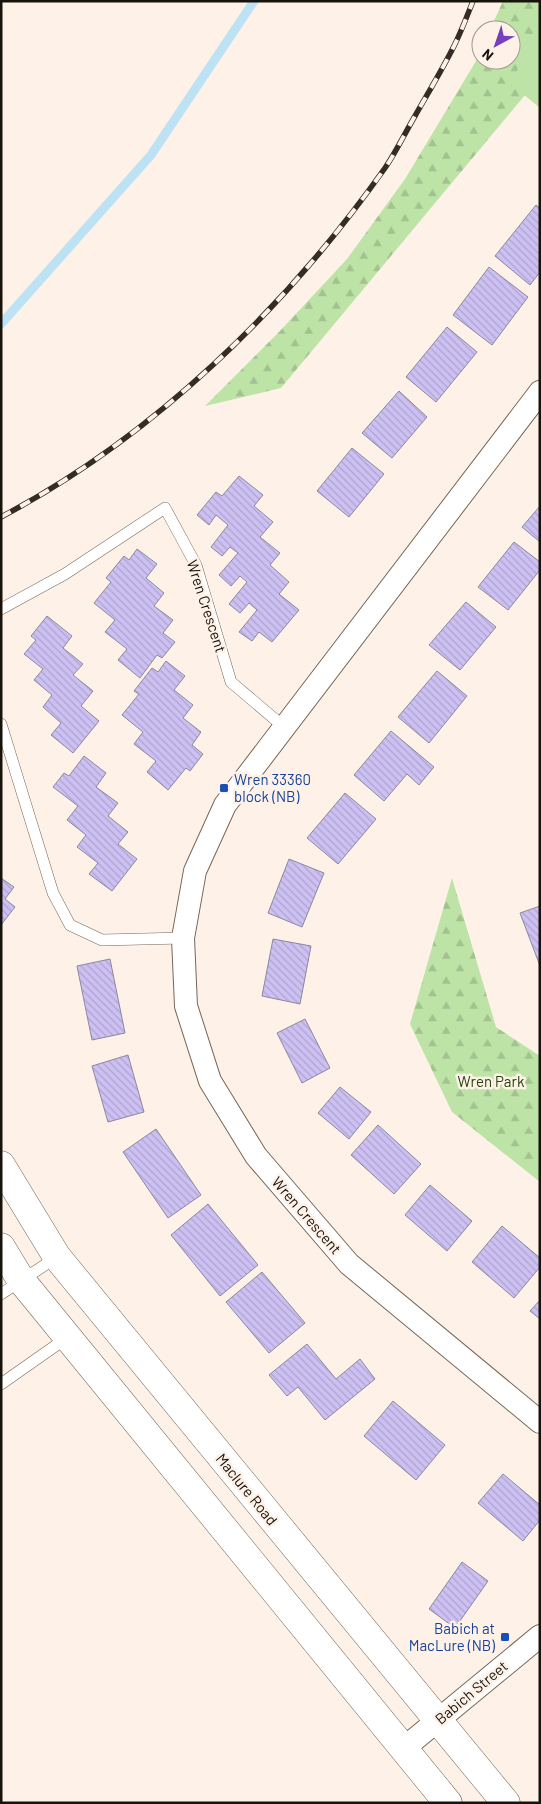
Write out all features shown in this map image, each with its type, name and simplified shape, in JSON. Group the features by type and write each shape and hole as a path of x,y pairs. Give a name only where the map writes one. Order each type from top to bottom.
{"main road":[{"name":"Maclure Road","path":"1,1165 57,1257 506,1803"},
{"path":"1,1247 11,1287 68,1337 448,1803"}],"street":[{"name":"Wren Crescent","path":"540,392 225,805 195,871 183,938 186,1006 210,1082 256,1156 348,1264 540,1422"},
{"name":"Babich Street","path":"403,1749 540,1636"}],"lane":[{"name":"Wren Crescent","path":"1,609 65,574 165,508 196,565 231,682 284,727"},
{"path":"1,724 53,893 70,925 102,940 183,938"},
{"path":"11,1287 57,1257"},
{"path":"1,1384 68,1337"}],"green space":[{"path":"503,1 540,1 540,77 281,388 205,406 279,332 347,259 405,179 471,69 521,70 521,20 494,20"},
{"path":"540,18 540,108 511,84 517,70 521,70 521,61"},
{"name":"Wren Park","path":"452,878 496,1027 540,1056 540,1182 452,1112 410,1024"}],"building":[{"path":"536,205 540,208 540,272 530,285 495,256"},
{"path":"489,267 528,297 492,345 453,315"},
{"path":"447,327 477,352 436,402 406,377"},
{"path":"399,391 427,417 392,458 362,433"},
{"path":"352,448 384,474 349,517 317,491"},
{"path":"239,476 263,495 254,506 273,522 260,537 280,553 270,565 289,582 279,594 299,610 272,642 259,632 252,641 239,632 257,610 249,603 240,613 229,604 247,582 240,576 231,586 219,575 238,553 230,547 222,556 211,547 228,525 216,515 209,525 197,515 216,492 222,496"},
{"path":"540,506 540,542 522,527"},
{"path":"514,542 540,562 540,570 508,610 478,587"},
{"path":"137,549 157,564 146,578 164,593 154,606 173,620 163,633 175,642 162,658 157,655 140,678 118,660 127,649 105,632 115,620 94,603 111,582 106,578 124,556 129,560"},
{"path":"466,602 496,627 460,670 429,645"},
{"path":"47,616 72,636 63,648 83,664 73,675 93,691 81,706 99,721 73,753 51,735 61,723 43,707 52,695 34,680 43,669 24,654 36,640 31,636"},
{"path":"166,661 185,676 174,690 193,705 183,718 201,732 192,745 203,754 190,771 186,768 168,790 147,772 156,761 134,744 143,732 122,715 139,694 134,691 152,668 158,672"},
{"path":"437,671 467,696 429,743 398,717"},
{"path":"391,731 434,767 419,785 407,774 384,801 354,775"},
{"path":"84,756 106,773 96,787 118,803 108,816 128,832 118,844 137,859 112,891 89,874 98,863 77,847 86,835 67,820 78,806 53,787 64,773 69,776"},
{"path":"345,793 376,819 338,864 307,838"},
{"path":"289,859 324,873 302,927 268,913"},
{"path":"1,878 14,887 5,899 15,907 1,925"},
{"path":"540,906 540,966 520,913"},
{"path":"273,939 311,946 300,1004 262,996"},
{"path":"110,959 125,1033 92,1040 77,966"},
{"path":"305,1019 330,1068 302,1083 277,1033"},
{"path":"128,1055 144,1112 108,1122 92,1066"},
{"path":"340,1087 371,1112 349,1139 318,1113"},
{"path":"378,1125 421,1164 394,1194 351,1155"},
{"path":"156,1129 201,1195 168,1218 123,1152"},
{"path":"430,1185 472,1221 447,1251 405,1215"},
{"path":"208,1204 258,1265 220,1296 171,1235"},
{"path":"502,1226 540,1258 540,1267 514,1298 472,1262"},
{"path":"262,1272 305,1323 269,1353 226,1302"},
{"path":"540,1300 540,1319 530,1311"},
{"path":"307,1344 336,1379 360,1359 375,1379 325,1420 298,1387 287,1396 269,1375"},
{"path":"393,1401 445,1445 416,1480 364,1436"},
{"path":"503,1474 540,1505 540,1520 523,1541 478,1503"},
{"path":"462,1562 488,1581 455,1628 429,1609"}],"waterway":[{"path":"1,324 151,155 254,1"}],"railway":[{"path":"1,517 57,485 111,448 163,408 213,365 260,319 305,270 346,220 389,162 449,55 473,1"}],"place":[{"name":"Wren 33360 block (NB)","path":"224,788"},
{"name":"Babich at MacLure (NB)","path":"505,1637"}]}
